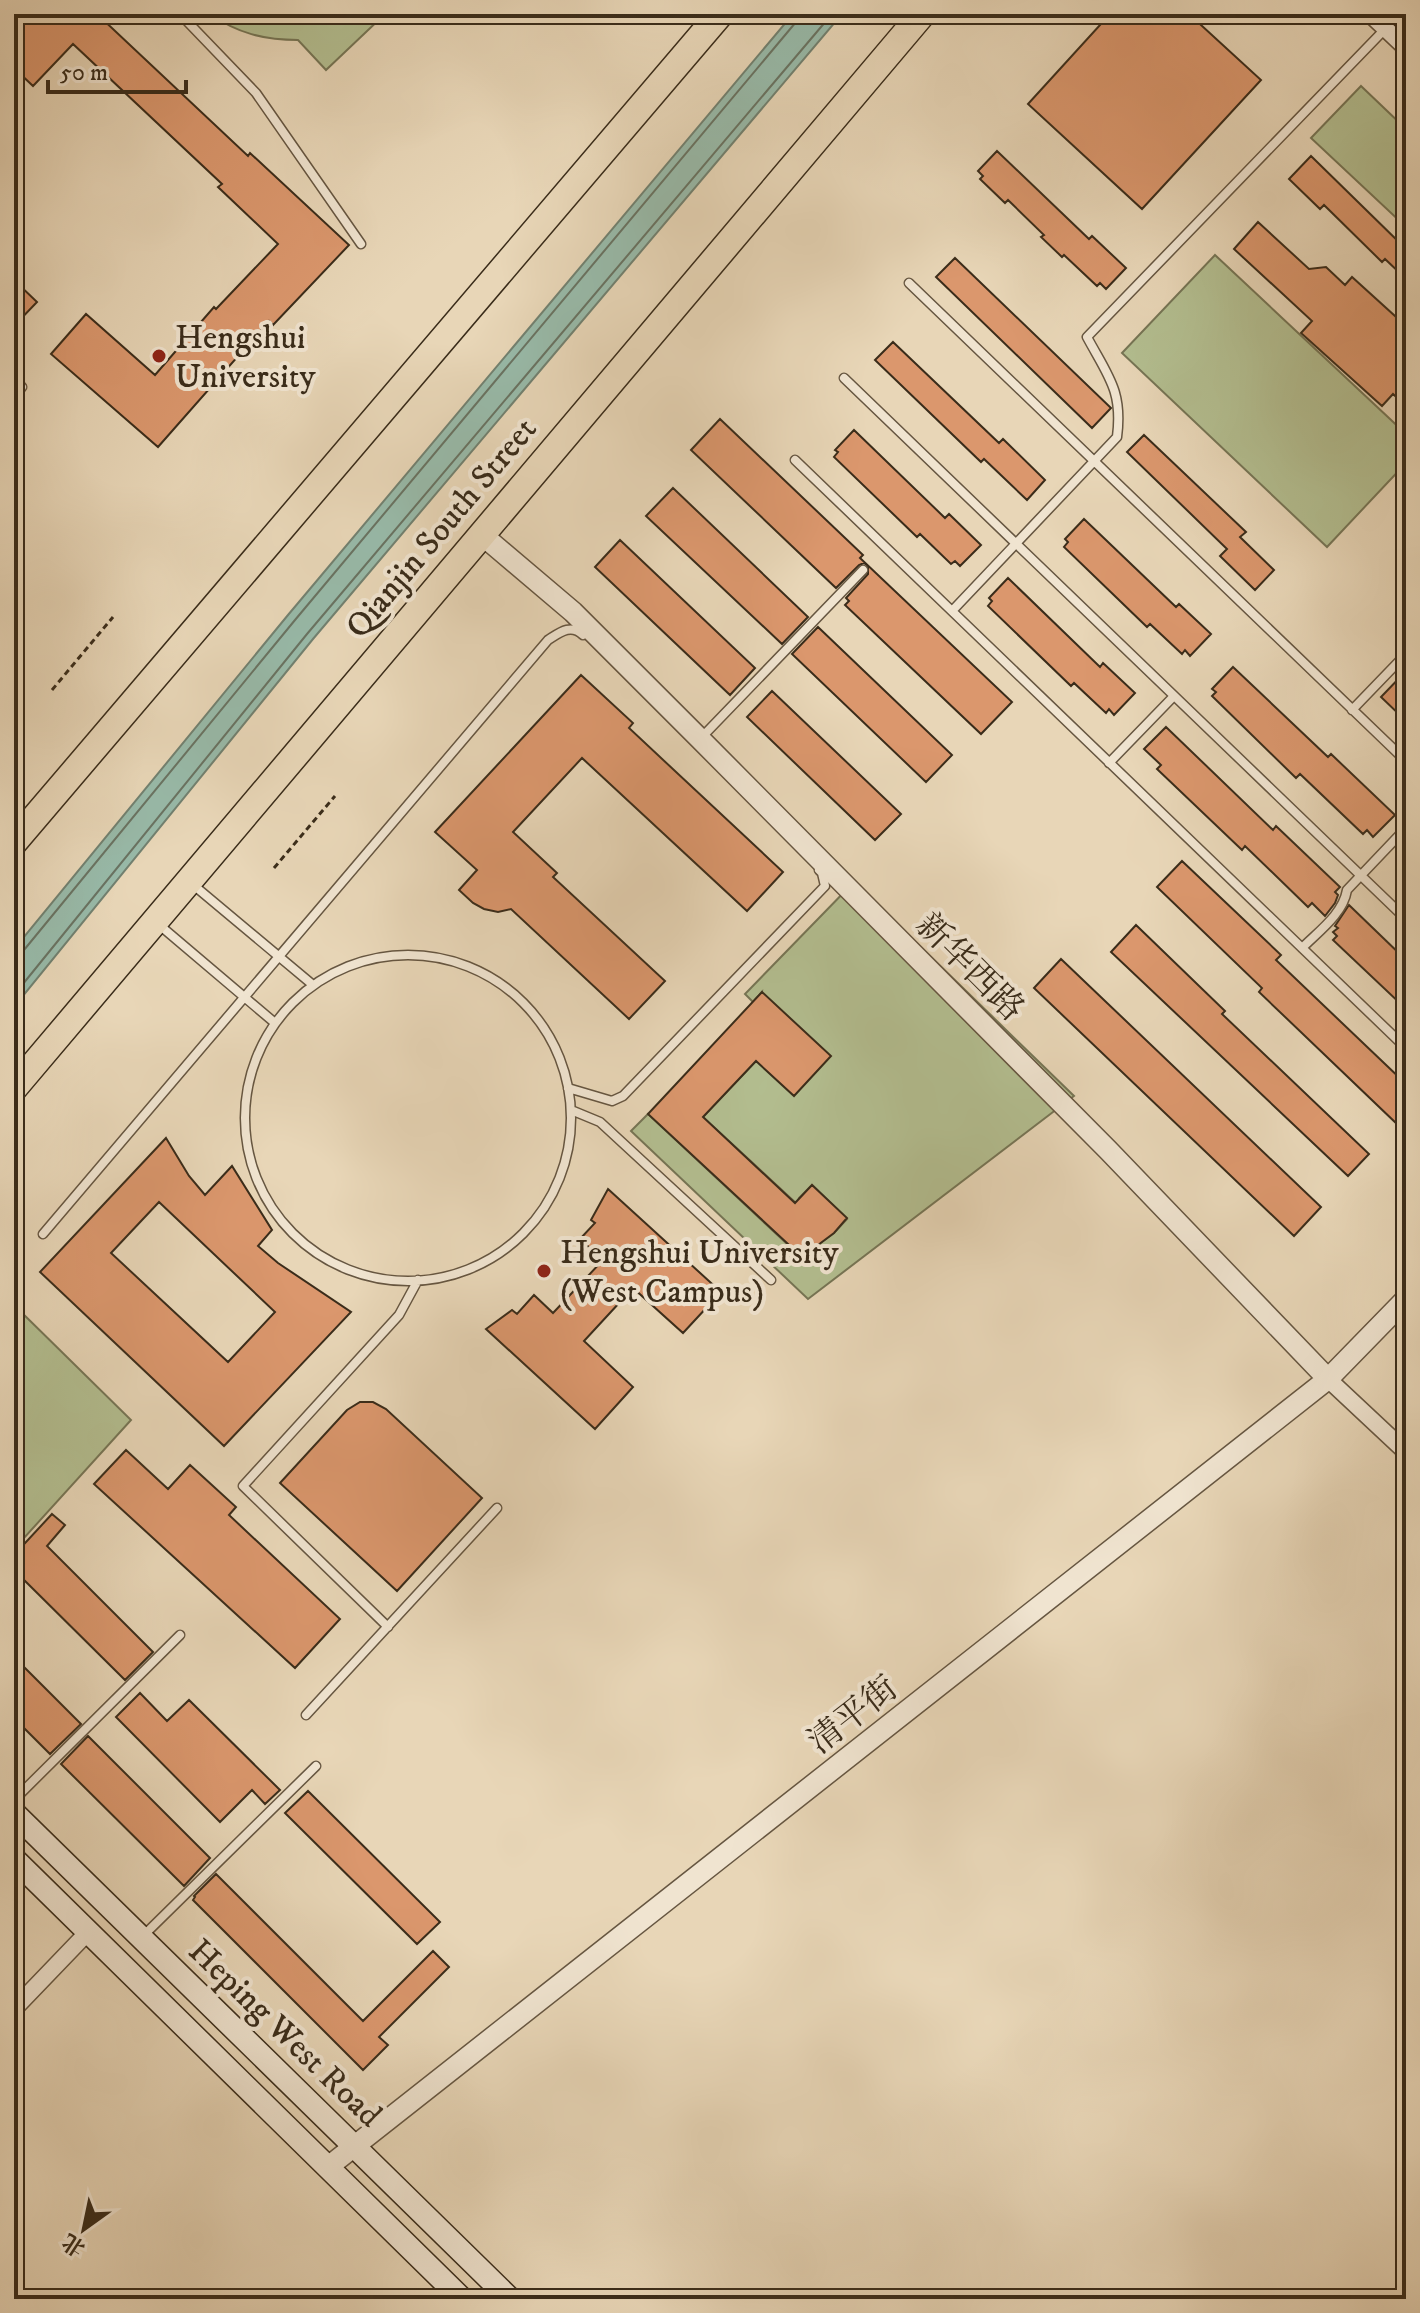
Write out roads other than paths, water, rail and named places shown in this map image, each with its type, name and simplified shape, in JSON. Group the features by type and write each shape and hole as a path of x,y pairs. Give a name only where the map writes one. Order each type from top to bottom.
{"main road":[{"path":"14,842 720,14"},
{"name":"Qianjin South Street","path":"14,1088 922,14"},
{"name":"Heping West Road","path":"14,1813 510,2299"},
{"name":"Heping West Road","path":"14,1859 462,2299"}],"street":[{"path":"1370,14 1398,18 1406,48"},
{"name":"新华西路","path":"481,534 573,612 1108,1150 1328,1379 1406,1452"},
{"name":"清平街","path":"328,2167 1328,1379 1406,1299"},
{"path":"14,2009 88,1932"}],"lane":[{"path":"180,14 256,93 361,244"},
{"path":"952,611 1117,437 1119,401 1087,337 1398,18"},
{"path":"909,283 1406,761"},
{"path":"844,378 1406,919"},
{"path":"14,380 22,387 14,396"},
{"path":"795,460 1406,1048"},
{"path":"700,739 863,570"},
{"path":"43,1234 548,640 569,629 578,630 822,873 825,886 623,1096 612,1101 568,1088"},
{"path":"1352,710 1406,654"},
{"path":"1109,763 1174,696"},
{"path":"1302,948 1339,910 1347,890 1406,828"},
{"path":"189,880 313,985"},
{"path":"155,921 275,1023"},
{"path":"393,956 436,957 477,970 514,994 543,1026 563,1066 571,1110 571,1132 561,1176 539,1215 499,1253 470,1268 418,1280 382,1278 340,1265 302,1241 286,1225 267,1197 253,1166 245,1121 246,1099 257,1055 275,1023 313,985 351,965 393,956"},
{"path":"571,1110 600,1122 771,1280"},
{"path":"388,1627 243,1486 399,1315 418,1280"},
{"path":"306,1715 497,1508"},
{"path":"14,1800 180,1635"},
{"path":"141,1938 316,1766"}],"water":[{"path":"793,14 842,14 313,639 14,1007 14,949 288,615"}],"place":[{"name":"Hengshui University","path":"159,356"},
{"name":"Hengshui University (West Campus)","path":"544,1271"}]}
